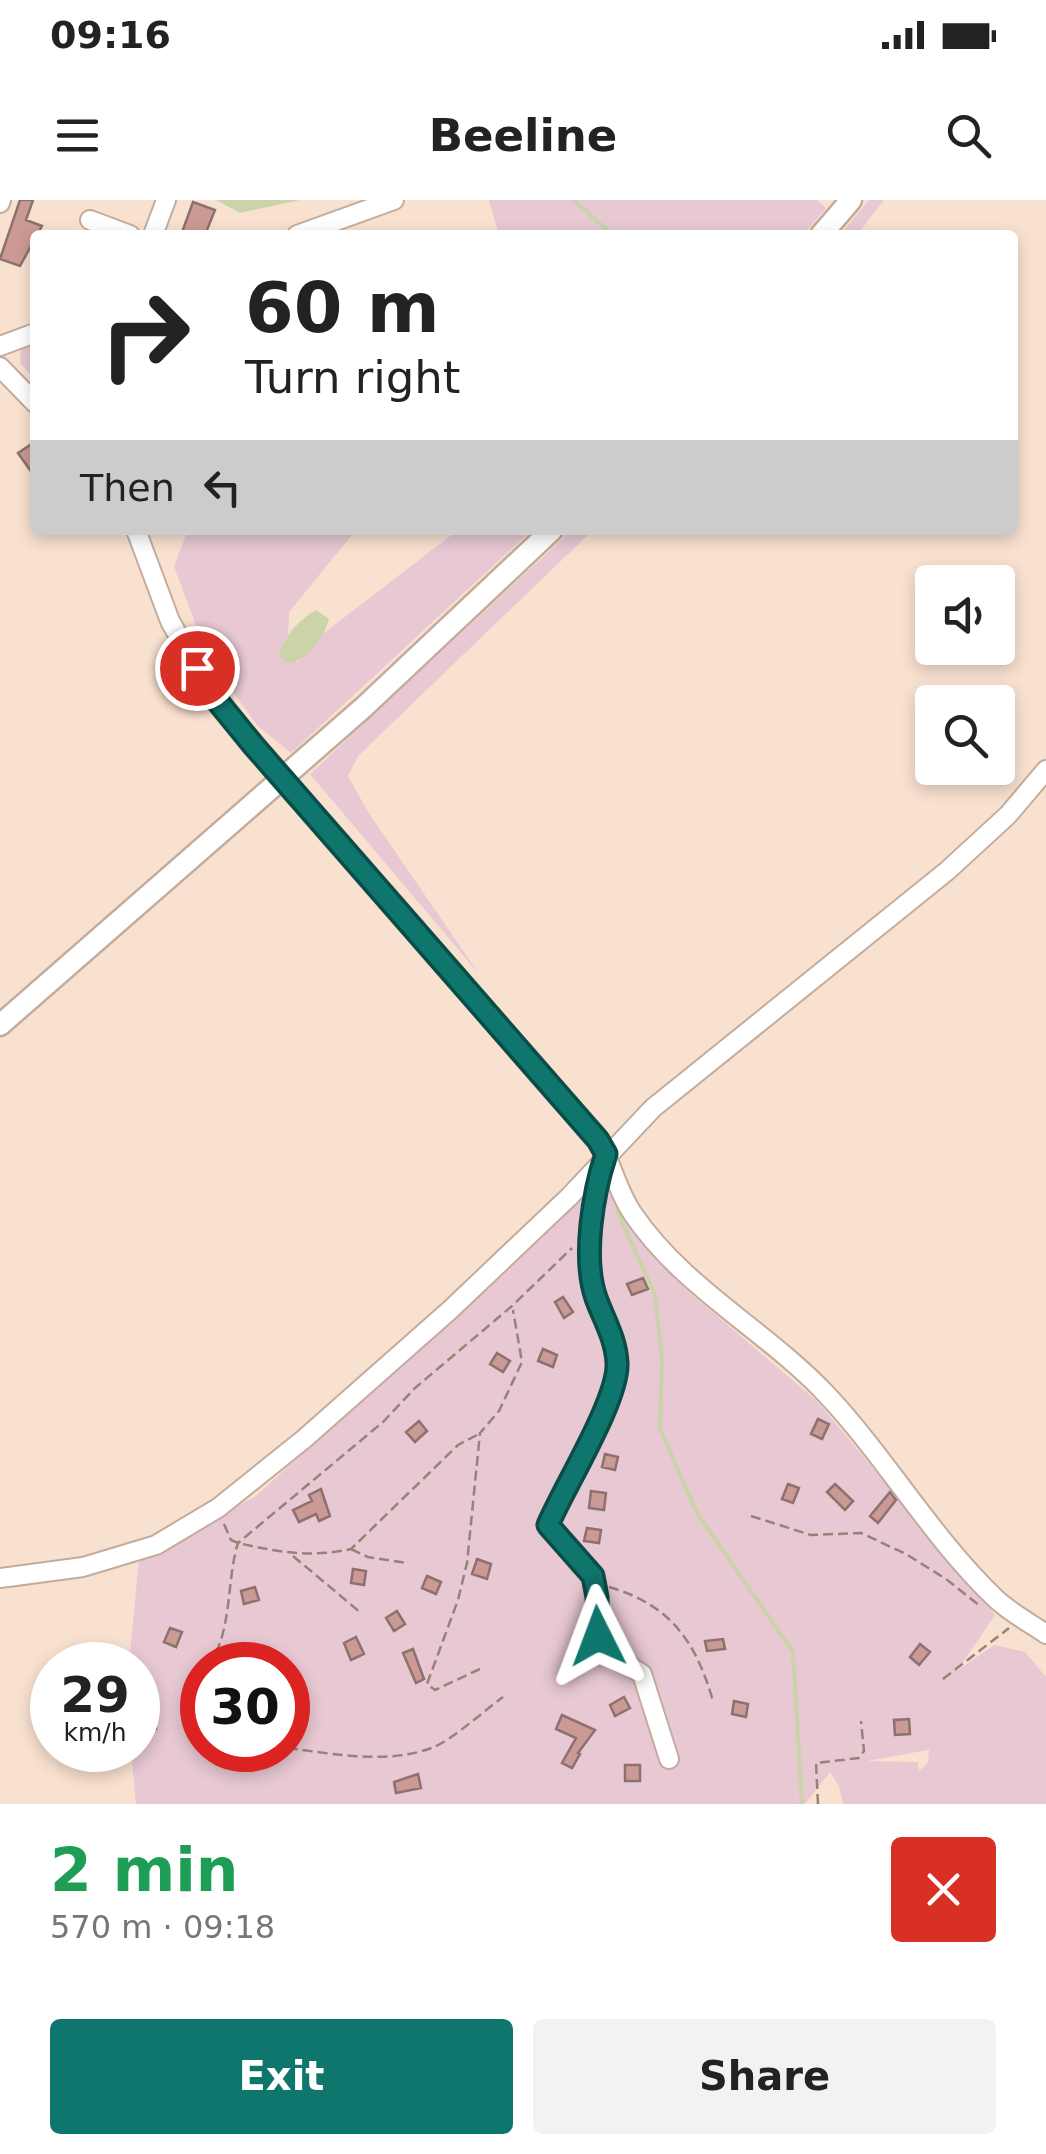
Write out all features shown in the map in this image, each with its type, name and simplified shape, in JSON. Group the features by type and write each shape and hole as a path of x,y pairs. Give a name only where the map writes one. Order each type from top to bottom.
{"main road":[{"path":"826,230 851,200"},
{"path":"0,1025 339,730 547,535"}],"street":[{"path":"155,230 166,200"},
{"path":"312,230 394,200"},
{"path":"90,220 117,230"},
{"path":"0,346 30,335"},
{"path":"0,367 30,397"},
{"path":"138,535 170,621 210,692 588,1129 606,1154 634,1214 661,1248 824,1391 998,1600 1046,1634"},
{"path":"0,1578 83,1567 156,1545 218,1508 304,1439 450,1310 569,1197 653,1108 947,870 1008,814 1046,770"},
{"path":"606,1154 598,1178 591,1230 595,1294 614,1340 618,1367 610,1394 548,1525 593,1576 602,1648 642,1674 669,1759"}],"path":[{"path":"220,1642 231,1564 238,1543 384,1422 414,1388 512,1306 591,1230"},
{"path":"218,1508 231,1540 238,1543 292,1555 351,1549 458,1446 480,1433 500,1410 522,1362 512,1306"},
{"path":"480,1433 467,1563 428,1684 436,1690 480,1669"},
{"path":"752,1516 810,1535 862,1533 906,1554 985,1609 998,1600"},
{"path":"351,1549 368,1558 408,1563"},
{"path":"292,1555 361,1613"},
{"path":"594,1583 615,1588 666,1616 690,1641 713,1701"},
{"path":"944,1679 1020,1616"},
{"path":"310,1751 357,1756 418,1752 438,1746 504,1696"},
{"path":"818,1804 816,1763 859,1758 864,1750 861,1721"}],"shaded area":[{"path":"216,200 300,200 240,213"},
{"path":"489,200 817,200 826,208 807,230 498,230"},
{"path":"869,200 884,200 861,230 844,230"},
{"path":"30,345 30,374 20,363 21,349"},
{"path":"186,535 352,535 289,612 288,635 283,642 298,662 324,633 451,535 527,535 291,753 258,726 208,658 174,566"},
{"path":"567,535 588,535 358,756 348,776 368,812 479,974 310,774"},
{"path":"316,610 329,619 323,633 308,654 287,663 279,655 284,642"},
{"path":"599,1181 683,1287 817,1401 995,1615 957,1671 994,1645 1025,1652 1046,1677 1046,1804 843,1804 839,1786 830,1772 805,1804 136,1804 133,1772 160,1772 160,1642 131,1642 139,1558 256,1496","holes":["929,1747 928,1762 919,1771 918,1762 867,1761"]}],"building":[{"path":"20,200 33,200 26,220 42,226 40,230 30,230 30,248 20,266 0,259"},
{"path":"193,202 215,210 207,230 183,230"},
{"path":"30,445 30,470 18,453"},
{"path":"643,1278 648,1289 632,1295 627,1284"},
{"path":"563,1297 573,1312 564,1318 555,1302"},
{"path":"543,1349 557,1355 553,1367 538,1361"},
{"path":"497,1353 510,1361 503,1372 490,1364"},
{"path":"818,1419 829,1424 822,1439 811,1434"},
{"path":"419,1421 427,1431 415,1442 406,1432"},
{"path":"605,1454 618,1457 615,1470 602,1467"},
{"path":"788,1484 799,1488 793,1503 782,1499"},
{"path":"835,1484 853,1501 845,1510 827,1492"},
{"path":"321,1489 330,1516 319,1521 316,1514 299,1522 293,1510 312,1501 309,1495"},
{"path":"591,1491 606,1493 604,1510 589,1508"},
{"path":"890,1492 896,1500 878,1523 870,1516"},
{"path":"587,1528 601,1530 599,1543 584,1541"},
{"path":"477,1559 491,1564 487,1579 472,1574"},
{"path":"353,1569 366,1571 364,1585 351,1583"},
{"path":"427,1576 441,1582 436,1594 422,1588"},
{"path":"255,1587 259,1600 244,1604 241,1591"},
{"path":"397,1611 405,1624 394,1631 386,1618"},
{"path":"170,1628 182,1632 176,1647 164,1642"},
{"path":"356,1637 364,1654 351,1660 344,1643"},
{"path":"723,1639 725,1649 707,1651 705,1641"},
{"path":"920,1644 930,1652 919,1665 910,1657"},
{"path":"413,1649 424,1679 416,1683 403,1653"},
{"path":"624,1697 630,1708 615,1716 610,1705"},
{"path":"734,1701 748,1704 746,1717 732,1714"},
{"path":"562,1715 595,1730 572,1768 562,1763 576,1738 556,1729"},
{"path":"909,1719 910,1734 895,1735 894,1720"},
{"path":"625,1765 640,1765 640,1781 625,1781"},
{"path":"418,1774 421,1788 396,1793 394,1782"}],"waterway":[{"path":"574,200 607,230"},
{"path":"622,1208 617,1211 655,1295 662,1359 660,1429 697,1513 793,1652 802,1804"}],"route":[{"path":"197,668 210,692 254,746 598,1140 606,1154 592,1213 592,1278 614,1340 618,1367 610,1394 548,1525 593,1576 598,1636"}]}
